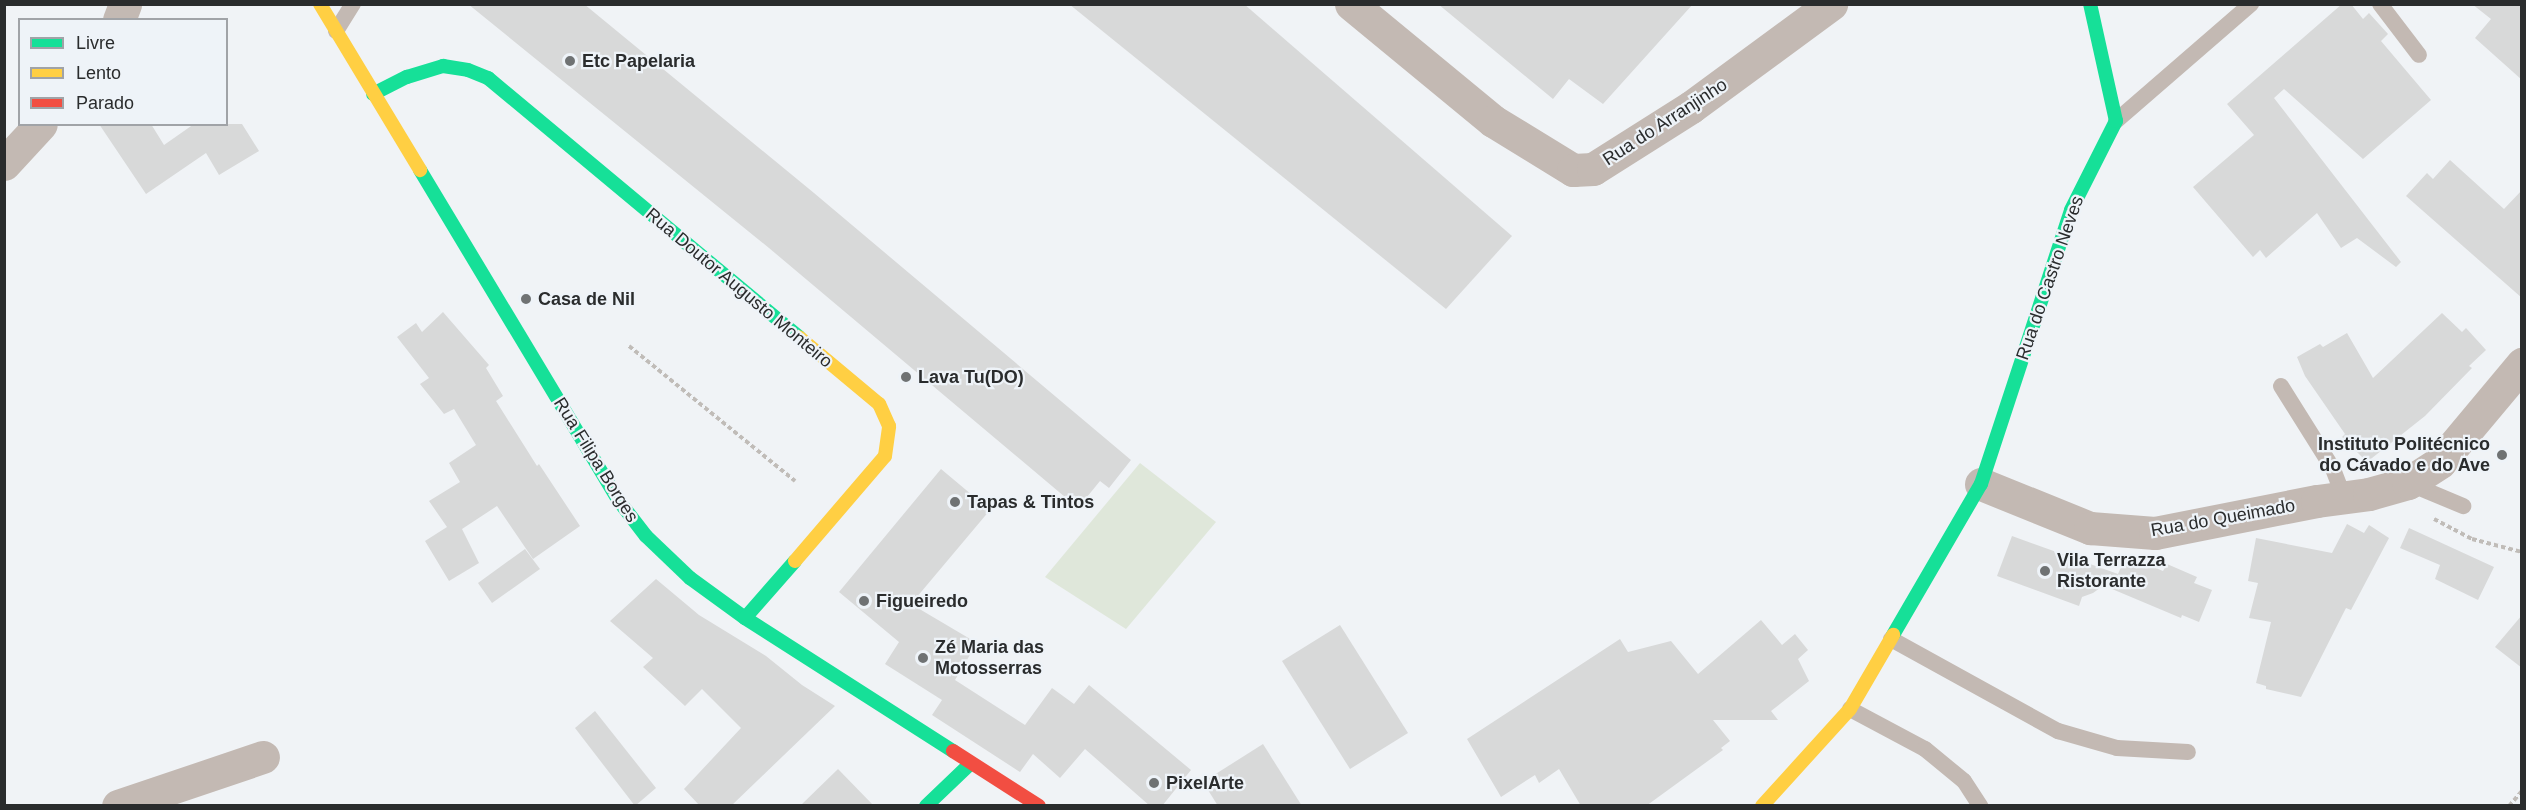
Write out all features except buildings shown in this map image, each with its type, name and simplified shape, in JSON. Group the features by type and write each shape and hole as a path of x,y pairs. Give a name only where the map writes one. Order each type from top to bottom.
{"street":[{"name":"Rua Filipa Borges","path":"320,4 619,501 646,536 690,578 745,618 1039,806"},
{"name":"Rua do Arranjinho","path":"1350,4 1493,121 1572,170 1593,169 1691,107 1831,4"},
{"path":"2090,4 2116,121"},
{"name":"Rua Doutor Augusto Monteiro","path":"373,94 407,77 443,66 468,70 488,78 879,404 889,426 885,456 745,618"},
{"name":"Rua do Castro Neves","path":"1981,484 2071,210 2116,121"},
{"path":"4,164 39,126"},
{"name":"Rua do Queimado","path":"1981,484 2090,528 2155,533 2330,499 2421,488 2522,364"},
{"path":"1762,806 1850,709 1981,484"},
{"path":"118,806 263,757"},
{"path":"926,806 970,764"}],"lane":[{"path":"336,31 353,4"},
{"path":"2116,121 2251,4"},
{"path":"2380,4 2419,55"},
{"path":"2281,386 2333,469 2330,499"},
{"path":"2421,488 2463,506"},
{"path":"1891,639 2058,730 2116,748 2188,752"},
{"path":"1850,709 1925,749 1964,781 1980,806"}],"path":[{"path":"629,346 795,481"},
{"path":"2421,488 2429,513 2437,522 2472,539 2522,552"},
{"path":"2508,806 2522,791"}],"shaded area":[{"path":"1140,463 1216,522 1126,629 1045,577"}],"traffic: fast":[{"path":"1893,635 1981,484 2071,210 2116,121 2090,4"},
{"path":"373,94 407,77 443,66 468,70 488,78 799,337"},
{"path":"420,170 619,501 646,536 690,578 745,618 953,751"},
{"path":"745,618 795,561"},
{"path":"926,806 970,764"}],"traffic: slow":[{"path":"320,4 420,170"},
{"path":"795,561 885,456 889,426 879,404 799,337"},
{"path":"1762,806 1850,709 1893,635"}],"traffic: jam":[{"path":"953,751 1039,806"}],"place":[{"name":"Etc Papelaria","path":"570,61"},
{"name":"Casa de Nil","path":"526,299"},
{"name":"Lava Tu(DO)","path":"906,377"},
{"name":"Instituto Politécnico do Cávado e do Ave","path":"2502,455"},
{"name":"Tapas & Tintos","path":"955,502"},
{"name":"Vila Terrazza Ristorante","path":"2045,571"},
{"name":"Figueiredo","path":"864,601"},
{"name":"Zé Maria das Motosserras","path":"923,658"},
{"name":"PixelArte","path":"1154,783"}]}
